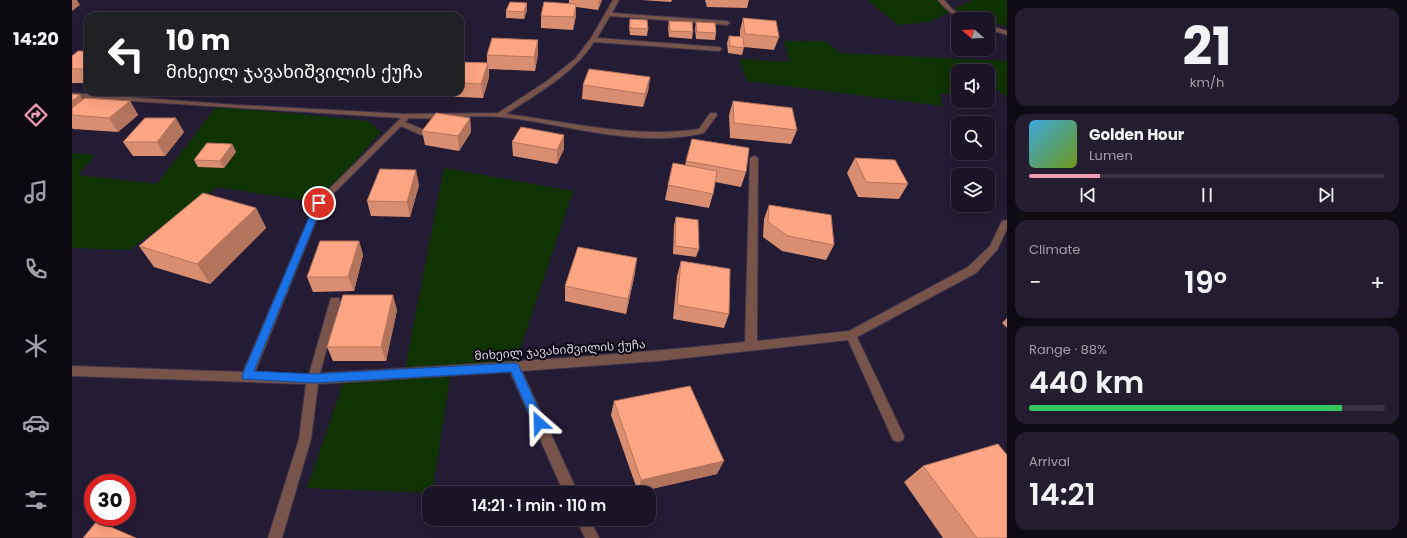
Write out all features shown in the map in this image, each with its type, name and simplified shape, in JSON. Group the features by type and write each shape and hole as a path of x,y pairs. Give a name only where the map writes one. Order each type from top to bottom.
{"street":[{"path":"499,115 561,73 578,59 592,40 616,0"},
{"path":"941,0 953,12"},
{"path":"608,14 727,23"},
{"path":"995,29 1007,33"},
{"path":"592,40 719,49"},
{"path":"72,95 84,96"},
{"path":"85,96 236,108 407,116 499,115 626,135 681,135 701,132 713,115"},
{"path":"247,376 319,203 407,116"},
{"path":"400,124 424,133"},
{"path":"751,346 754,158"},
{"name":"მიხეილ ჯავახიშვილის ქუჩა","path":"72,370 313,379 514,367 658,356 851,335 972,270 994,248 1005,223 1007,223"},
{"path":"275,538 306,439 313,379 335,301"},
{"path":"851,335 898,436"},
{"path":"514,367 568,486"},
{"path":"586,526 592,538"}],"green space":[{"path":"868,0 941,0 951,11 929,22 898,25"},
{"path":"973,0 1007,0 1007,27 995,23 995,12 963,12 954,9"},
{"path":"784,41 825,41 840,53 1007,61 1007,97 995,90 995,64 951,64 951,93 940,94 943,106 747,81 739,59 790,62"},
{"path":"217,106 368,121 381,132 319,203 217,187 129,250 72,248 72,153 95,155 78,175 157,184"},
{"path":"444,168 573,191 514,367 451,371 433,486 422,486 422,493 307,488 344,381 404,374"}],"building":[{"path":"510,2 527,3 524,12 506,11"},
{"path":"544,2 576,4 574,17 541,16"},
{"path":"743,18 776,21 779,37 745,34"},
{"path":"630,19 647,20 648,29 630,28"},
{"path":"669,21 692,22 693,32 670,31"},
{"path":"696,22 715,23 716,33 697,32"},
{"path":"729,36 743,37 744,48 730,46"},
{"path":"492,38 538,40 534,57 487,55"},
{"path":"78,51 84,51 84,69 72,69 72,56"},
{"path":"464,62 488,63 481,84 464,83"},
{"path":"589,69 650,77 645,94 583,85"},
{"path":"72,94 80,95 72,101"},
{"path":"85,98 130,101 109,118 72,115 72,108"},
{"path":"733,101 792,108 797,130 734,123"},
{"path":"436,113 470,118 458,136 422,131"},
{"path":"145,118 176,118 157,142 123,142"},
{"path":"521,127 564,135 557,150 512,142"},
{"path":"692,139 749,148 746,172 686,161"},
{"path":"207,143 232,144 220,161 194,160"},
{"path":"855,158 895,160 908,184 866,182"},
{"path":"673,163 717,171 713,194 668,185"},
{"path":"380,169 416,170 407,202 367,201"},
{"path":"203,193 256,208 197,264 139,246"},
{"path":"769,205 831,215 834,245 788,236 768,222"},
{"path":"676,217 698,220 699,249 675,246"},
{"path":"320,241 359,241 348,277 307,277"},
{"path":"578,247 637,258 628,299 565,286"},
{"path":"681,261 730,269 729,314 677,305"},
{"path":"343,295 393,295 381,347 327,347"},
{"path":"690,386 724,461 641,480 614,401"},
{"path":"998,444 1007,455 1007,538 977,538 923,466"},
{"path":"93,526 108,526 136,538 83,538"}],"route":[{"path":"319,203 247,376 313,379 514,367 539,423"}]}
